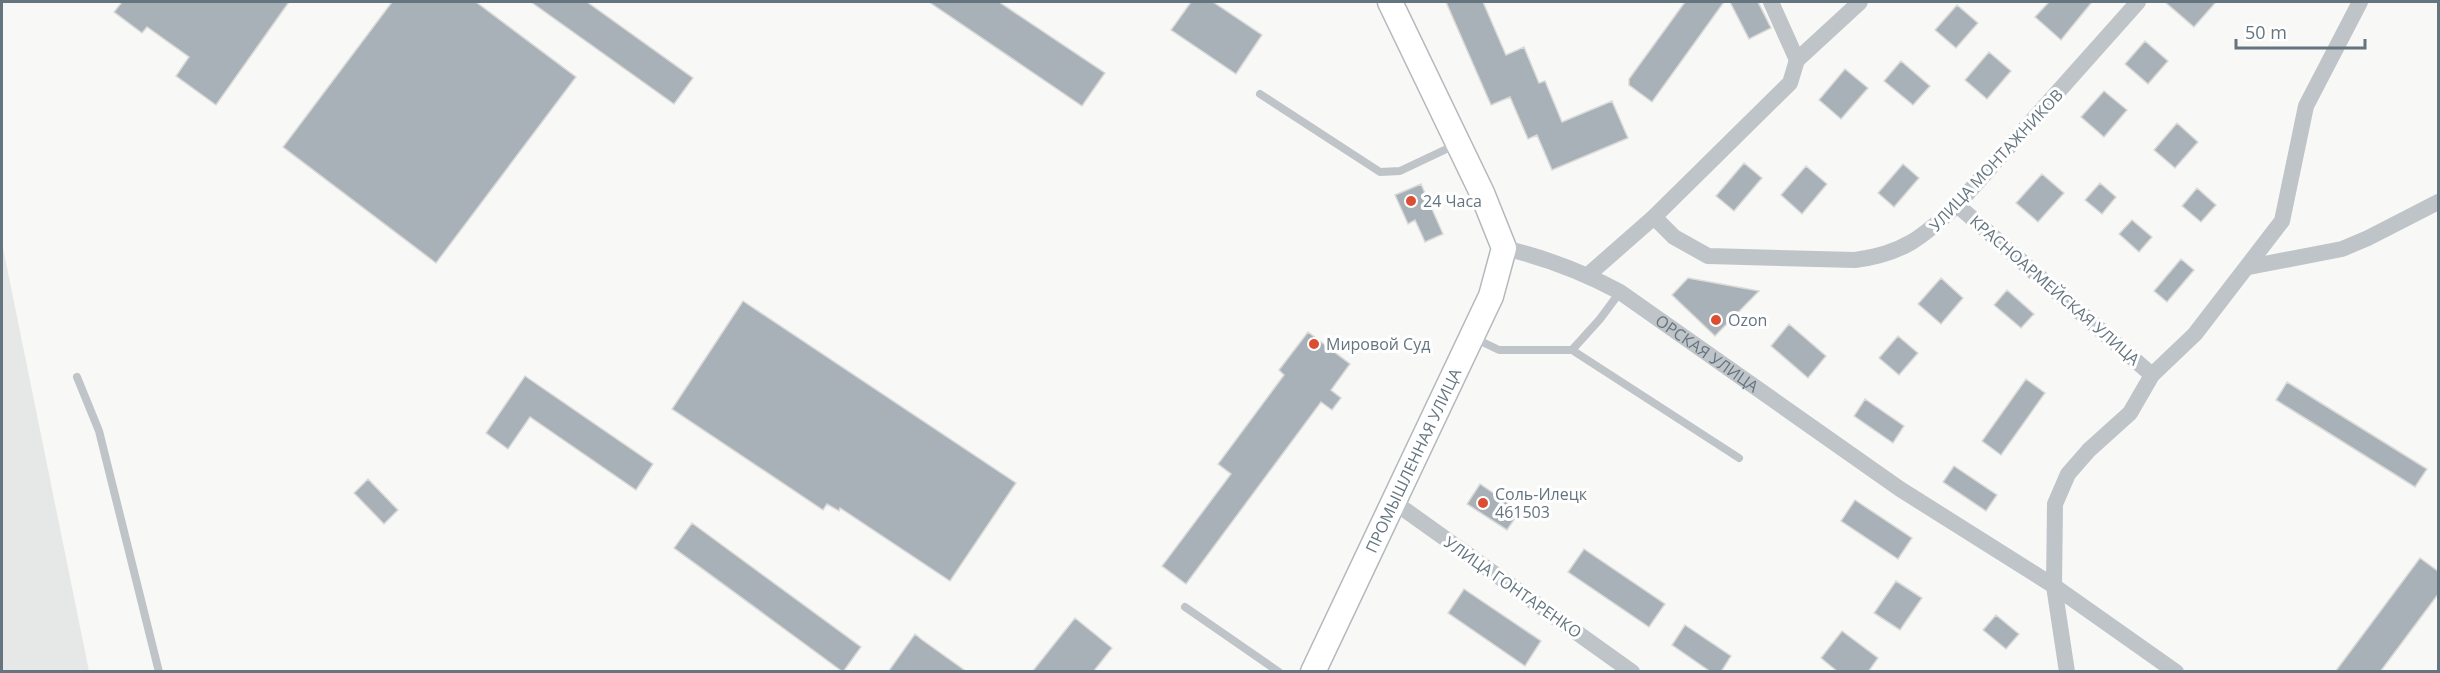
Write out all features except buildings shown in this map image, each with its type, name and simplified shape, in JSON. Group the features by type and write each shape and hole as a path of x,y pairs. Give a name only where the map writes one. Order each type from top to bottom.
{"street":[{"path":"1389,2 1482,193 1504,248"},
{"path":"1771,2 1796,66"},
{"path":"1588,275 1654,217 1790,83 1796,66 1860,2"},
{"name":"УЛИЦА МОНТАЖНИКОВ","path":"1654,217 1674,237 1708,256 1855,260 1877,257 1911,244 1927,234 1957,205 2138,2"},
{"path":"2067,672 2054,586 2055,504 2068,474 2089,450 2130,413 2152,375 2195,334 2249,267 2282,221 2306,106 2360,2"},
{"path":"2249,267 2342,249 2439,202"},
{"name":"КРАСНОАРМЕЙСКАЯ УЛИЦА","path":"1957,205 2152,375"},
{"name":"ОРСКАЯ УЛИЦА","path":"1504,248 1549,259 1620,291 1900,489 2054,586 2176,672"},
{"name":"ПРОМЫШЛЕННАЯ УЛИЦА","path":"1313,672 1491,296 1504,248"},
{"name":"УЛИЦА ГОНТАРЕНКО","path":"1394,502 1632,672"}],"lane":[{"path":"1260,94 1380,172 1400,171 1458,144"},
{"path":"1572,350 1600,319 1620,291"},
{"path":"1472,337 1498,350 1572,350 1738,458"},
{"path":"77,377 99,432 159,672"},
{"path":"1185,607 1279,672"}],"shaded area":[{"path":"2,243 89,671 2,671"}],"place":[{"name":"24 Часа","path":"1411,201"},
{"name":"Ozon","path":"1716,320"},
{"name":"Мировой Суд","path":"1314,344"},
{"name":"Соль-Илецк 461503","path":"1483,503"}]}
